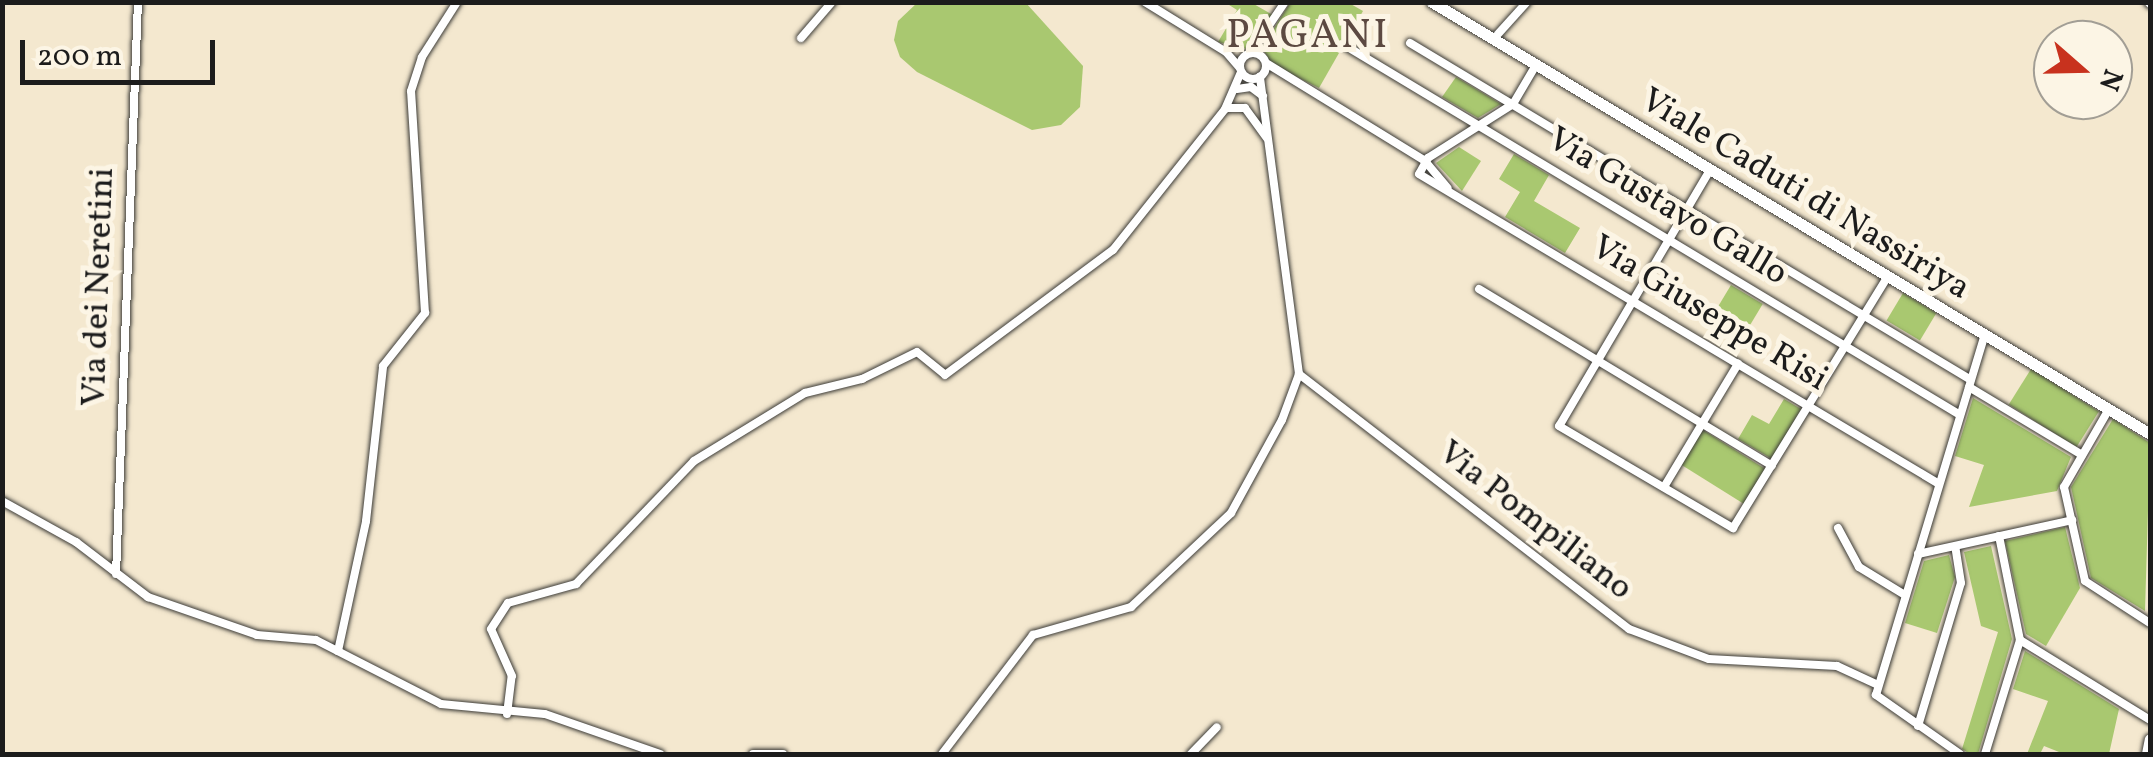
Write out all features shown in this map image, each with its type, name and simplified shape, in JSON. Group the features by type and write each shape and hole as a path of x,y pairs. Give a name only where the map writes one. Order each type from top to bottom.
{"main road":[{"name":"Viale Caduti di Nassiriya","path":"1432,2 2150,434"},
{"name":"Viale Caduti di Nassiriya","path":"1445,2 2150,426"}],"street":[{"name":"Via dei Neretini","path":"116,574 138,2"},
{"path":"338,651 366,521 384,366 425,313 411,91 422,58 457,2"},
{"path":"801,38 832,2"},
{"path":"1145,2 1220,48 1262,96"},
{"path":"507,714 512,676 491,629 508,603 576,584 694,461 805,393 862,379 916,352 945,375 1113,250 1226,109 1237,89 1240,70 1285,2"},
{"path":"1498,34 1527,2"},
{"path":"1410,43 1864,314 2082,455"},
{"name":"Via Gustavo Gallo","path":"1346,46 1960,415"},
{"path":"1220,48 1251,54"},
{"name":"Via Giuseppe Risi","path":"1251,54 1426,161 1450,191"},
{"path":"944,754 1033,636 1132,607 1231,513 1299,374 1262,96 1266,63"},
{"path":"1426,161 1513,104 1536,65"},
{"name":"Via Giuseppe Risi","path":"1250,79 1282,76"},
{"path":"1237,89 1251,87 1262,96"},
{"path":"1226,109 1246,108 1269,142"},
{"name":"Via Giuseppe Risi","path":"1426,161 1416,170 1939,484"},
{"path":"1710,170 1559,426 1728,526 1738,526 1888,276"},
{"path":"1479,289 1772,466"},
{"path":"1878,684 1985,334"},
{"path":"1664,488 1738,364"},
{"name":"Via Pompiliano","path":"1299,374 1628,630 1709,659 1837,666 1878,684 1878,701 1960,754"},
{"path":"2108,409 2064,485 2085,581 2150,623"},
{"path":"2,501 76,542 148,597 257,635 301,635 440,704 507,714 545,714 660,754"},
{"path":"1918,554 2072,520"},
{"path":"1838,528 1859,567 1905,595"},
{"path":"1985,754 2020,640 1999,536"},
{"path":"1918,726 1962,584 1955,546"},
{"path":"2020,640 2150,720"},
{"path":"1191,754 1217,727"},
{"path":"753,754 783,754"}],"green space":[{"path":"918,2 1026,3 1083,66 1080,107 1061,125 1032,130 917,72 900,57 894,40 898,21"},
{"path":"1226,3 1252,3 1273,15 1247,49 1218,42 1237,10"},
{"path":"1290,3 1349,3 1363,11 1319,88 1271,64 1262,47"},
{"path":"1456,77 1501,104 1478,118 1442,97"},
{"path":"1459,147 1481,161 1462,191 1436,163"},
{"path":"1514,154 1549,175 1534,201 1580,228 1565,253 1505,217 1520,192 1499,179"},
{"path":"1731,285 1763,304 1748,328 1717,309"},
{"path":"1903,293 1936,313 1920,341 1887,320"},
{"path":"2031,369 2099,411 2077,447 2009,405"},
{"path":"1973,398 2071,457 2057,491 1969,507 1984,465 1955,456"},
{"path":"1784,399 1801,409 1772,459 1738,439 1752,415 1769,424"},
{"path":"2113,419 2150,443 2145,611 2091,578 2071,487"},
{"path":"1703,430 1766,469 1744,504 1681,465"},
{"path":"2065,527 2080,588 2046,646 2026,634 2005,541"},
{"path":"1991,546 2012,639 1978,754 1970,754 1962,749 1998,632 1981,626 1964,552"},
{"path":"1949,555 1955,577 1937,633 1905,623 1924,561"},
{"path":"2025,651 2119,709 2109,754 2064,754 2044,746 2040,754 2027,754 2048,701 2013,689"}],"district":[{"name":"PAGANI","path":"1308,37"}]}
